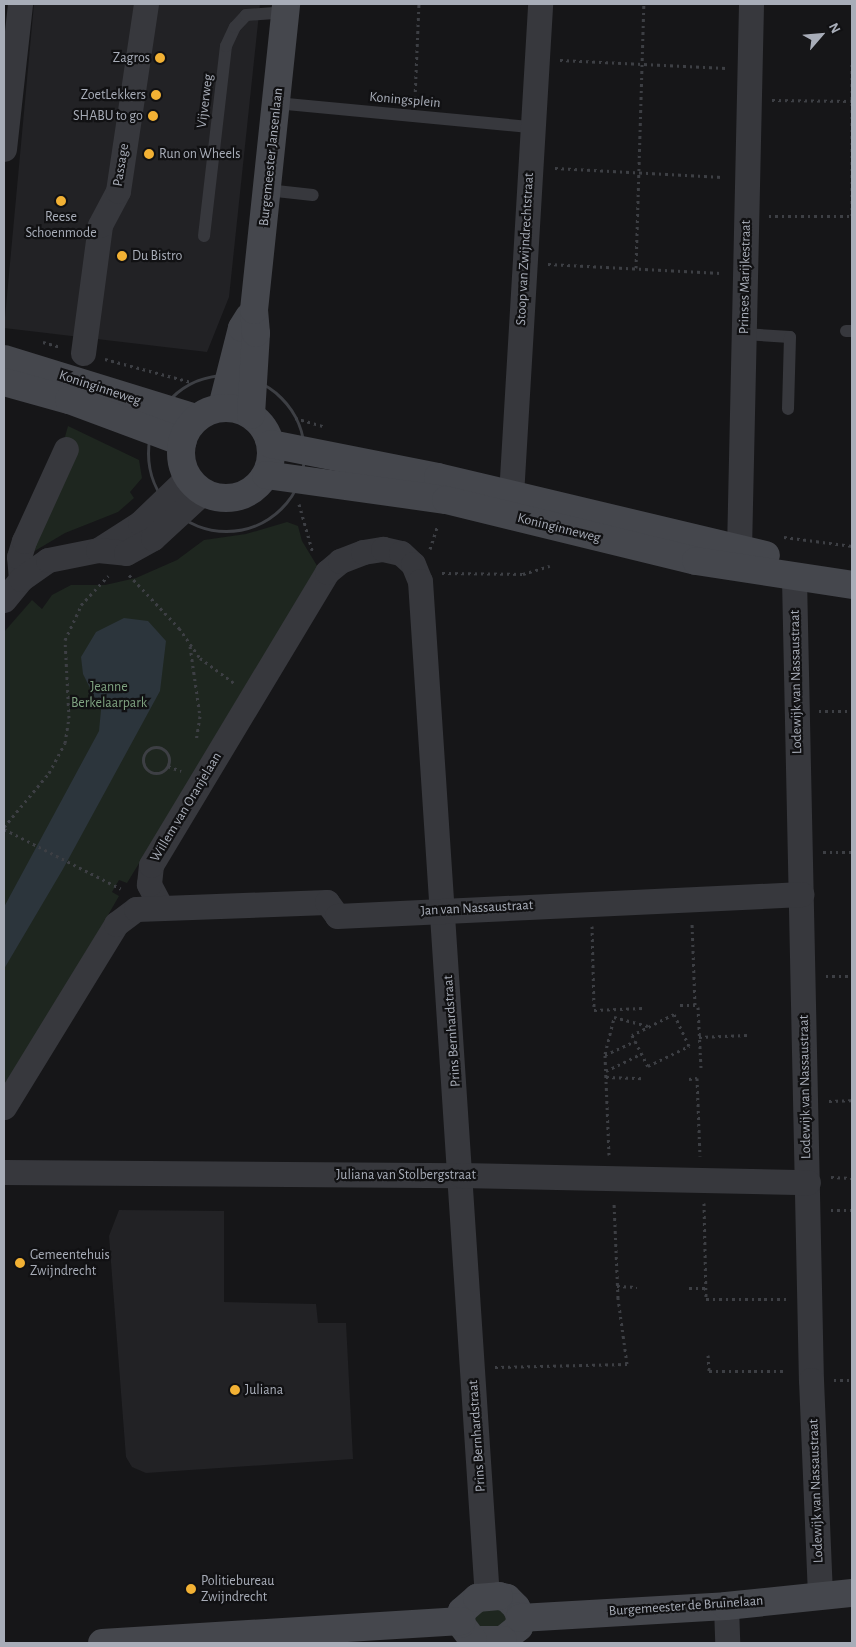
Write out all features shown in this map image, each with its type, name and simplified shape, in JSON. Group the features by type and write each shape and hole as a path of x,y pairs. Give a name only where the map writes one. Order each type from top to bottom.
{"main road":[{"name":"Burgemeester Jansenlaan","path":"251,414 256,333 254,310 286,8"},
{"name":"Burgemeester Jansenlaan","path":"222,407 242,328 254,310"},
{"name":"Koninginneweg","path":"4,359 196,418"},
{"name":"Koninginneweg","path":"4,382 69,400 182,442"},
{"path":"222,407 251,414 264,427 271,444 271,460 266,475 249,492 234,498 218,497 196,484 182,460 182,442 196,418 222,407"},
{"name":"Koninginneweg","path":"271,444 310,454 438,477 739,550 852,566"},
{"name":"Koninginneweg","path":"266,475 446,500 673,556 794,578 852,585"},
{"name":"Burgemeester de Bruïnelaan","path":"520,1618 726,1606 852,1593"},
{"path":"487,1597 507,1598 516,1606 520,1618 519,1627 510,1638 490,1642 473,1640 466,1634 461,1621 466,1605 477,1598 487,1597"},
{"path":"102,1643 235,1639 461,1621"}],"street":[{"path":"4,149 20,4"},
{"name":"Passage","path":"83,353 100,225 118,191 146,4"},
{"name":"Stoop van Zwijndrechtstraat","path":"510,495 540,4"},
{"name":"Prinses Marijkestraat","path":"739,550 751,4"},
{"path":"4,600 24,541 66,449"},
{"path":"12,573 48,560 98,550 196,484"},
{"name":"Prins Bernhardstraat","path":"327,572 340,561 363,552 383,549 401,553 413,564 420,581 444,910 487,1597"},
{"name":"Willem van Oranjelaan","path":"161,907 149,884 151,865 327,572"},
{"name":"Lodewijk van Nassaustraat","path":"794,578 811,1371 820,1595"},
{"name":"Jan van Nassaustraat","path":"161,907 327,902 337,916 801,894"},
{"path":"4,1108 116,924 136,909 161,907"},
{"name":"Juliana van Stolbergstraat","path":"4,1172 461,1175 808,1182"},
{"path":"726,1606 727,1643"}],"lane":[{"name":"Vijverweg","path":"204,236 226,46 235,27 246,15 286,8"},
{"name":"Koningsplein","path":"276,103 532,127"},
{"path":"267,190 313,195"},
{"path":"744,334 790,337 788,409"}],"path":[{"path":"419,4 415,98 425,100"},
{"path":"636,268 644,4"},
{"path":"537,58 749,70"},
{"path":"746,216 852,216 852,64"},
{"path":"749,99 851,101"},
{"path":"529,166 639,174 747,178"},
{"path":"525,263 745,274"},
{"path":"270,389 295,418"},
{"path":"298,504 314,556 327,572"},
{"path":"776,536 852,546"},
{"path":"420,581 442,573 523,574 550,566"},
{"path":"122,569 164,610 190,644 211,667 253,695"},
{"path":"110,572 100,587 81,605 65,640 70,718 64,743 49,773 4,828 75,867 127,892"},
{"path":"190,644 200,716 194,747"},
{"path":"796,712 852,710"},
{"path":"153,747 167,752 169,761 165,769 156,773 147,770 143,761 145,752 153,747"},
{"path":"680,1005 695,1005 691,899"},
{"path":"591,903 594,1010 642,1008"},
{"path":"698,1007 701,1069"},
{"path":"674,1014 689,1046 648,1066 632,1035 649,1026 674,1014"},
{"path":"473,1369 627,1364 617,1286 605,1055 614,1017 649,1026"},
{"path":"699,1037 747,1035"},
{"path":"605,1055 635,1041"},
{"path":"606,1071 641,1054"},
{"path":"606,1077 644,1078"},
{"path":"689,1079 697,1078 706,1299 810,1299"},
{"path":"617,1286 637,1287"},
{"path":"689,1288 706,1288"},
{"path":"708,1355 709,1371 811,1371"}],"shaded area":[{"path":"34,4 260,4 229,297 207,352 4,328"},
{"path":"124,618 148,621 166,641 160,691 63,869 4,969 4,907 99,731 101,710 83,674 81,657 96,632"},
{"name":"Juliana","path":"119,1210 224,1211 224,1302 316,1304 318,1323 346,1323 353,1459 146,1473 132,1467 126,1457 109,1236"}],"green space":[{"path":"68,426 139,460 142,478 130,492 134,498 118,512 65,533 33,552"},
{"name":"Jeanne Berkelaarpark","path":"287,522 298,526 302,541 319,569 127,883 119,880 112,892 119,896 4,1096 4,632 32,600 42,609 52,595 71,585 105,585 136,578 177,560 204,540 246,534"},
{"path":"498,1608 508,1615 504,1627 478,1629 473,1619 478,1611"}],"place":[{"name":"Zagros","path":"160,58"},
{"name":"ZoetLekkers","path":"156,95"},
{"name":"SHABU to go","path":"153,116"},
{"name":"Run on Wheels","path":"149,154"},
{"name":"Reese Schoenmode","path":"61,201"},
{"name":"Du Bistro","path":"122,256"},
{"name":"Gemeentehuis Zwijndrecht","path":"20,1263"},
{"name":"Juliana","path":"235,1390"},
{"name":"Politiebureau Zwijndrecht","path":"191,1589"}]}
